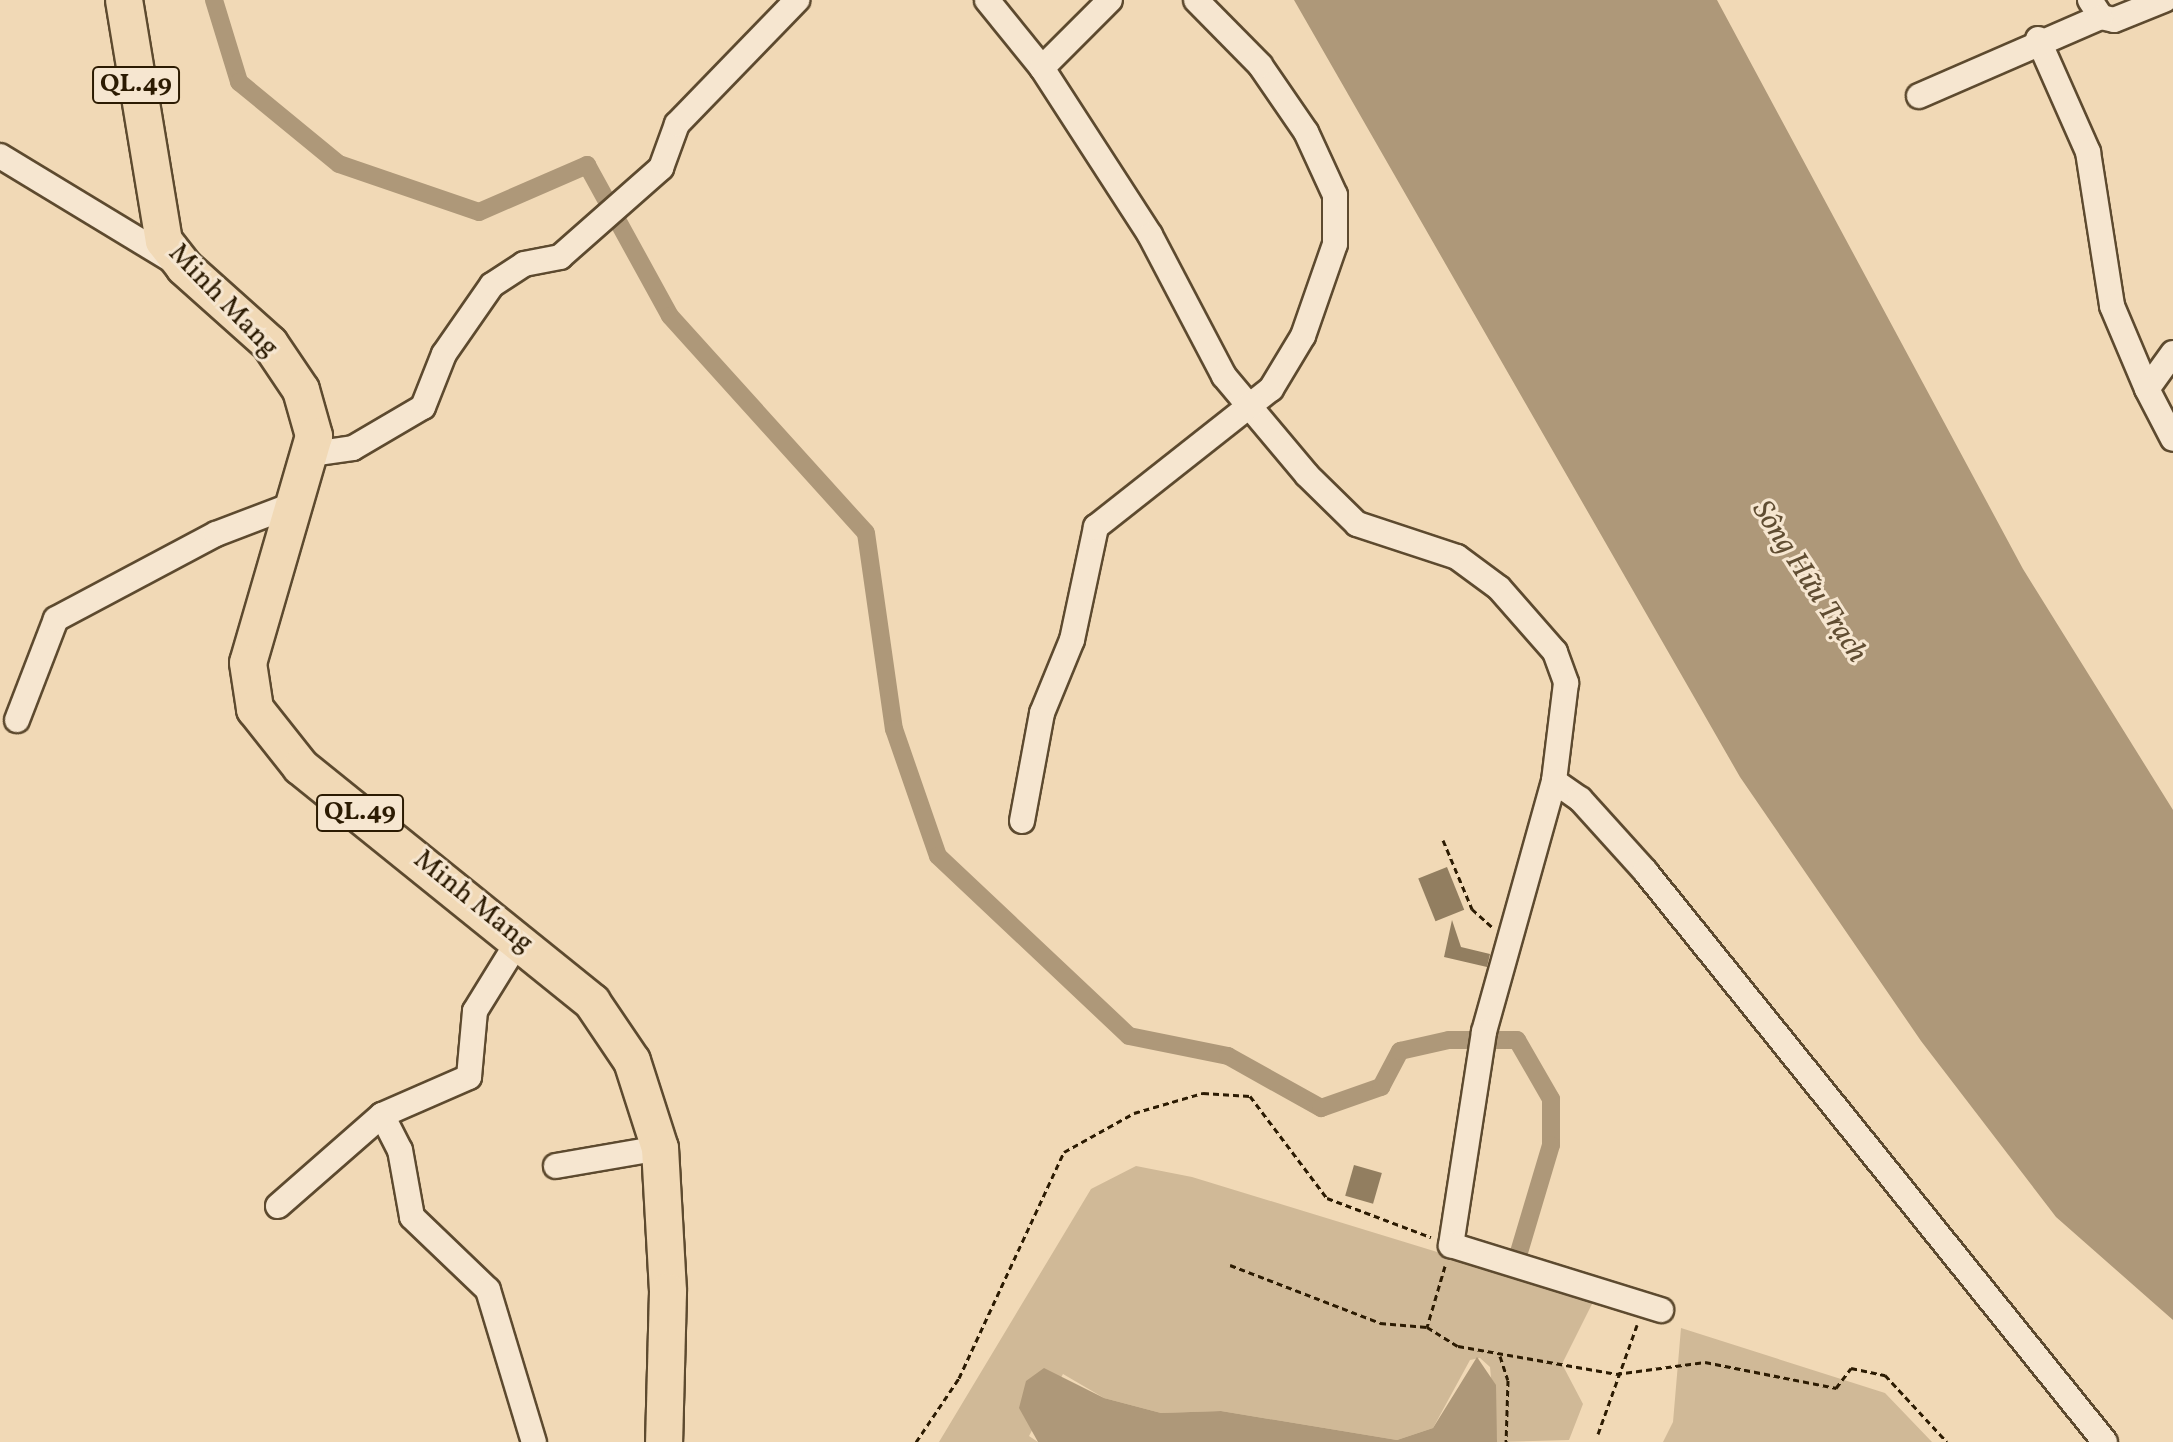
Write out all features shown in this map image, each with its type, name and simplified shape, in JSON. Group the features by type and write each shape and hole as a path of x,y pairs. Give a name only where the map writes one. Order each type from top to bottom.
{"highway":[{"name":"Minh Mang","path":"124,0 148,171 164,241 184,267 270,344 301,390 312,454 300,502 248,663 255,709 273,740 301,767 520,938 592,1002 632,1061 660,1148 668,1292 664,1442"}],"street":[{"path":"312,454 353,448 423,407 444,354 492,285 509,270 565,254 661,168 677,124 797,0"},
{"path":"987,0 1042,68 1150,235 1224,376 1253,410 1357,524 1457,557 1499,588 1555,652 1566,683 1554,781 1507,942 1483,1042 1451,1245 1661,1310"},
{"path":"1042,68 1110,0"},
{"path":"1022,821 1042,713 1072,640 1096,527 1118,503 1253,410 1281,375 1315,307 1338,212 1324,164 1280,93 1196,0"},
{"path":"1919,96 2095,9 2114,20 2164,0"},
{"path":"2038,39 2088,152 2112,306 2147,389 2173,439"},
{"path":"0,156 184,267"},
{"path":"2147,389 2173,353"},
{"path":"17,720 56,619 216,534 300,502"},
{"path":"1554,781 1580,799 1645,871 2105,1442"},
{"path":"278,1206 382,1115 469,1077 475,1011 520,938"},
{"path":"382,1115 400,1150 412,1217 488,1290 534,1442"},
{"path":"556,1166 660,1148"}],"path":[{"path":"1443,840 1472,909 1507,942"},
{"path":"916,1442 959,1378 1064,1152 1134,1113 1203,1093 1250,1096 1327,1198 1451,1245 1427,1327"},
{"path":"1230,1265 1380,1323 1427,1327 1458,1346 1511,1359 1616,1374 1705,1362 1836,1388 1851,1368 1885,1375 1947,1442"},
{"path":"1598,1434 1616,1374 1637,1325"},
{"path":"1500,1356 1508,1380 1506,1442"}],"shaded area":[{"path":"1136,1166 1192,1177 1594,1300 1562,1364 1583,1404 1569,1440 1497,1442 1490,1367 1480,1358 1470,1360 1433,1428 1397,1440 1221,1411 1161,1413 1104,1398 1063,1374 1029,1436 1038,1442 939,1442 1091,1189"},
{"path":"1681,1328 1885,1393 1932,1442 1663,1442 1673,1422"}],"water":[{"name":"Sông Hữu Trạch","path":"1294,0 1717,0 2023,569 2173,810 2173,1320 2056,1217 1921,1041 1740,777"},
{"path":"1477,1357 1496,1385 1497,1442 1038,1442 1019,1408 1026,1381 1044,1368 1104,1398 1161,1413 1221,1411 1397,1440 1433,1428"}],"building":[{"path":"1447,867 1464,910 1435,921 1418,879"},
{"path":"1452,920 1461,947 1490,954 1487,967 1444,957"},
{"path":"1354,1165 1382,1173 1373,1204 1345,1196"}],"waterway":[{"path":"214,0 239,82 339,164 479,212 587,165 670,316 866,533 894,729 938,856 1129,1036 1228,1056 1321,1108 1381,1087 1400,1051 1449,1040 1517,1040 1551,1099 1551,1145 1514,1269"}]}
